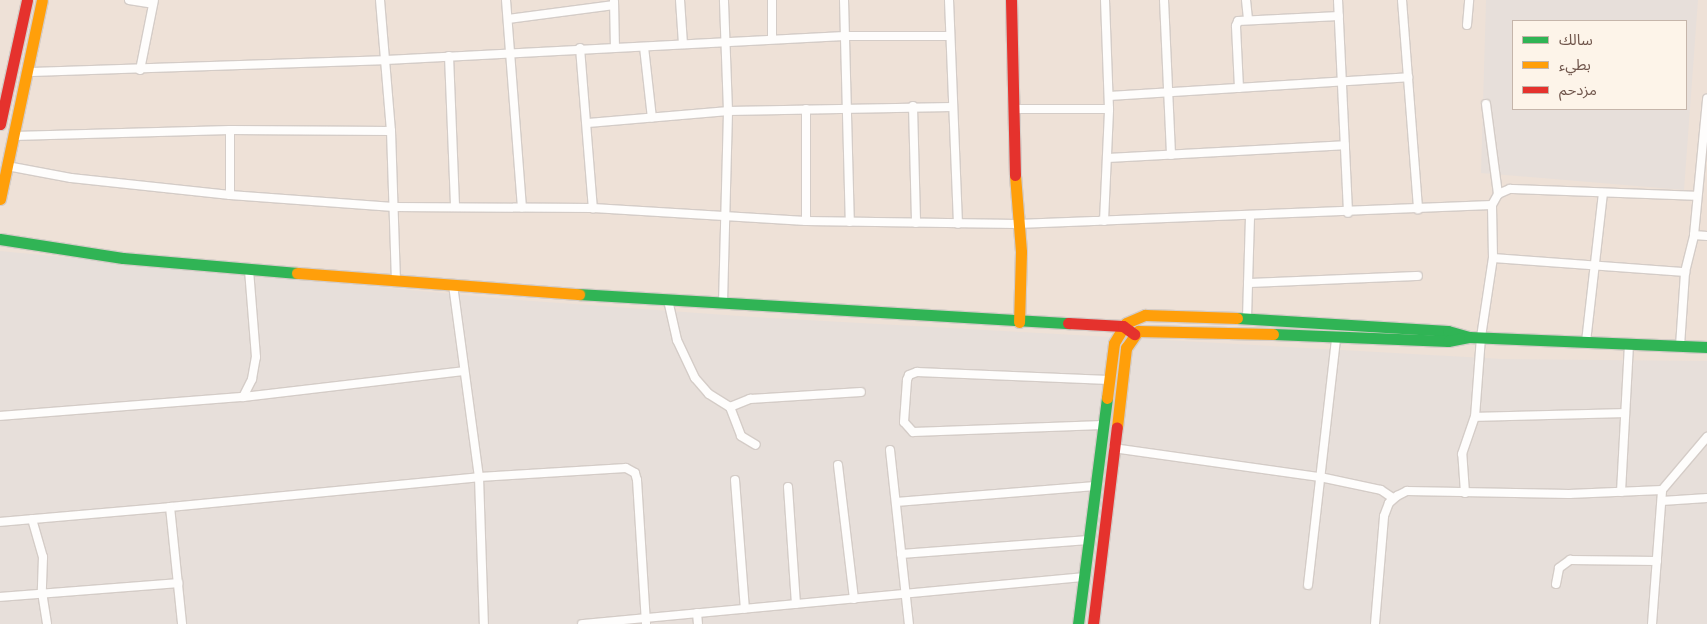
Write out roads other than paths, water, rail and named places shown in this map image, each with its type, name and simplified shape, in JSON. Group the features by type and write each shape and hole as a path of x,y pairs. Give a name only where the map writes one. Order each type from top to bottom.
{"main road":[{"path":"0,124 27,0"},
{"path":"0,199 42,0"},
{"path":"1011,0 1014,109 1013,152 1017,224 1021,252 1019,322"},
{"path":"5,104 20,107"},
{"path":"0,238 123,258 396,282 1019,322 1123,326 1145,315 1247,318 1448,331 1469,337"},
{"path":"1123,326 1134,334"},
{"path":"1078,624 1114,342 1123,326"},
{"path":"1093,624 1126,348 1134,334 1151,328 1336,338 1448,341 1481,337 1707,347"}],"street":[{"path":"129,0 153,2 140,70"},
{"path":"380,0 391,131 396,282"},
{"path":"506,0 512,52 522,208"},
{"path":"680,0 683,44"},
{"path":"723,303 728,217 728,111 724,0"},
{"path":"772,0 772,39"},
{"path":"844,0 850,222"},
{"path":"949,0 958,224"},
{"path":"1104,221 1109,108 1106,0"},
{"path":"1164,0 1171,155"},
{"path":"1246,0 1248,20"},
{"path":"1338,0 1344,81 1348,213"},
{"path":"1402,0 1418,209"},
{"path":"1467,25 1469,0"},
{"path":"508,19 614,2 615,47"},
{"path":"1239,88 1236,24 1238,20 1339,16"},
{"path":"28,72 140,70 386,60 580,48 644,47 725,41 844,36 950,36"},
{"path":"644,47 652,118"},
{"path":"580,48 588,123 593,208"},
{"path":"449,56 455,207"},
{"path":"1109,96 1408,77"},
{"path":"1680,346 1685,272 1694,235 1697,196 1704,150 1707,99"},
{"path":"1465,493 1462,454 1475,417 1481,337 1493,258 1492,205 1498,194 1486,104"},
{"path":"588,123 728,111 913,106 952,107"},
{"path":"913,106 916,223"},
{"path":"1014,109 1109,108"},
{"path":"806,109 806,221"},
{"path":"14,136 230,130 391,131"},
{"path":"230,130 230,195"},
{"path":"1107,158 1345,145"},
{"path":"8,166 71,178 230,195 394,207 593,208 806,221 1017,224 1348,213 1492,205"},
{"path":"1498,194 1510,189 1697,196"},
{"path":"1586,342 1603,192"},
{"path":"1247,318 1250,216"},
{"path":"1694,235 1707,236"},
{"path":"1493,258 1685,272"},
{"path":"243,396 252,379 256,357 249,270"},
{"path":"1248,282 1418,276"},
{"path":"453,285 463,371 479,477 484,624"},
{"path":"668,300 677,340 692,374 709,394 730,407 741,436 756,445"},
{"path":"1308,585 1336,338"},
{"path":"1621,492 1623,413 1629,344"},
{"path":"0,416 243,396 463,371"},
{"path":"1103,425 913,432 904,422 907,380 909,375 917,372 1109,380"},
{"path":"730,407 750,399 861,392"},
{"path":"1475,417 1623,413"},
{"path":"1652,624 1662,490 1707,438"},
{"path":"1114,448 1320,477 1381,490 1393,498"},
{"path":"890,450 909,624"},
{"path":"838,465 854,599"},
{"path":"0,522 479,477 622,468 632,471 637,480 645,621"},
{"path":"735,480 745,609"},
{"path":"896,502 1095,486"},
{"path":"788,487 796,604"},
{"path":"1375,624 1384,516 1393,498 1407,491 1465,493 1662,490"},
{"path":"1662,501 1707,498"},
{"path":"170,507 182,624"},
{"path":"32,519 43,556 42,592 47,624"},
{"path":"901,554 1088,540"},
{"path":"1556,584 1559,568 1570,560 1657,561"},
{"path":"582,624 645,621 697,613 1084,577"},
{"path":"0,597 42,592 178,583"},
{"path":"697,613 698,624"}]}
